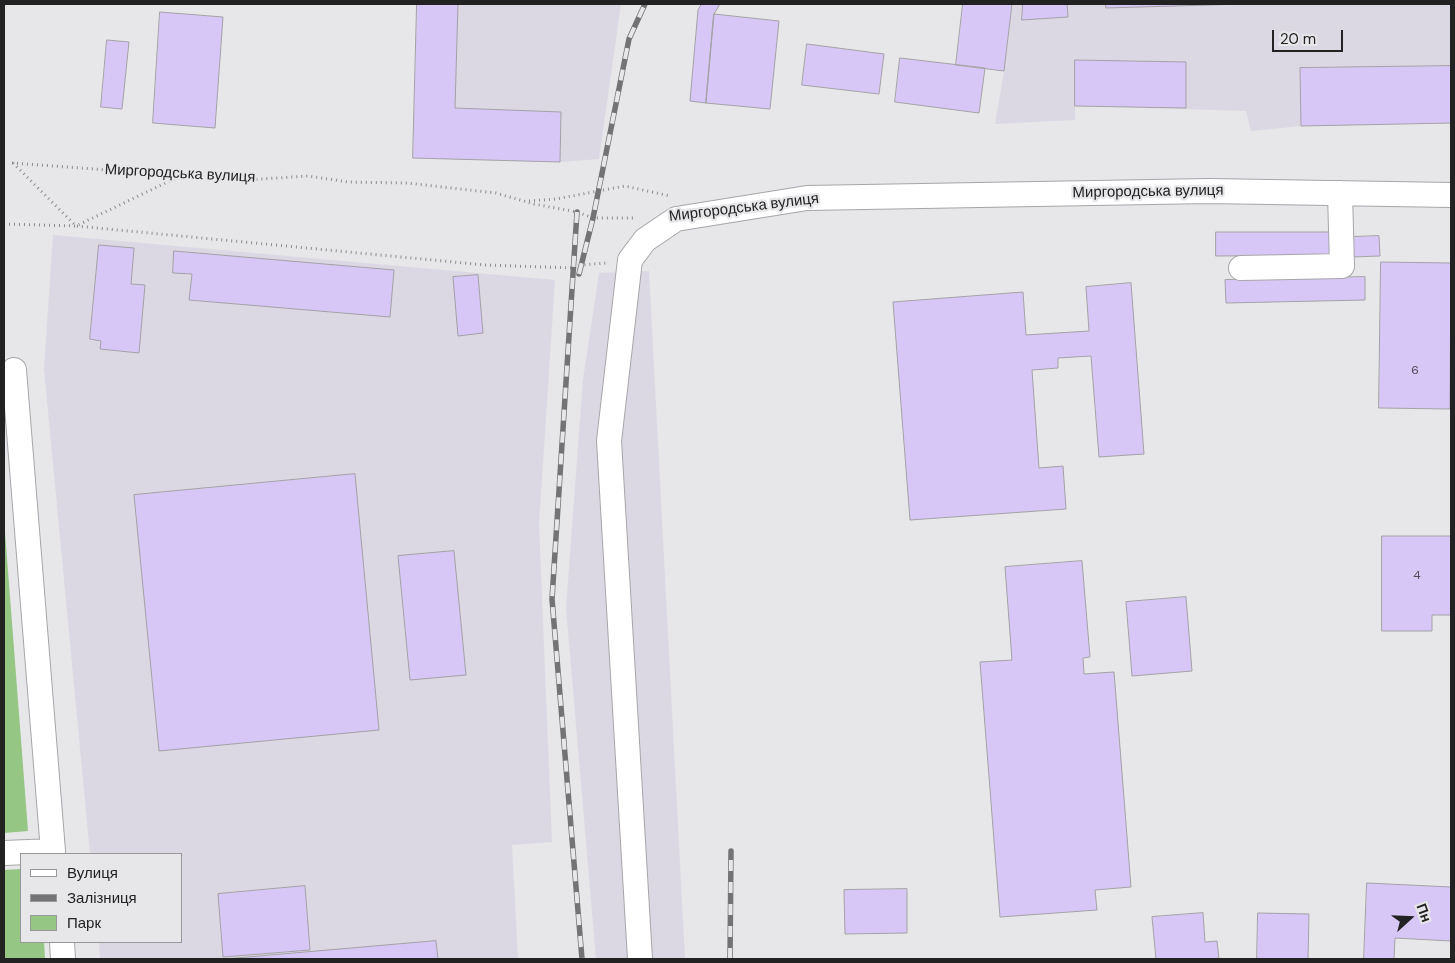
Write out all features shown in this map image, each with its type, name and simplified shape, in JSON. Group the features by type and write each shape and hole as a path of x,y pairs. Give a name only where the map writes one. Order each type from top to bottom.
{"street":[{"name":"Миргородська вулиця","path":"675,208 807,198 1209,191 1451,195"},
{"path":"1241,268 1342,266 1340,193"},
{"path":"640,959 609,441 630,260 645,240 675,208"},
{"path":"4,853 53,852 14,370"},
{"path":"62,943 64,959"}],"path":[{"name":"Миргородська вулиця","path":"76,226 12,163 245,180 308,176 348,182 407,183 496,193 526,202 577,212 593,218 639,218"},
{"path":"76,226 182,175"},
{"path":"526,202 556,199 625,186 675,208"},
{"path":"4,224 76,226 485,265 574,268 581,265 630,260"}],"shaded area":[{"path":"417,4 621,4 599,159 560,162 413,158"},
{"path":"1012,4 1451,4 1451,123 1301,126 1251,131 1246,111 1075,106 1075,120 995,124"},
{"path":"53,235 555,280 539,524 552,842 512,845 518,959 100,959 99,943 182,943 182,853 90,853 44,369"},
{"path":"649,271 685,959 596,959 566,608 583,379 599,273"}],"green space":[{"path":"4,519 28,831 4,833"},
{"path":"20,869 20,943 44,943 45,959 4,959 4,870"}],"building":[{"path":"417,4 458,4 455,108 561,112 560,162 413,158"},
{"path":"702,4 720,4 714,14 706,103 690,101 698,10"},
{"path":"963,4 1012,4 1004,71 956,65"},
{"path":"1023,4 1067,4 1068,17 1022,20"},
{"path":"1106,4 1244,4 1106,8"},
{"path":"160,12 223,17 215,128 153,123"},
{"path":"714,14 779,21 770,109 706,103"},
{"path":"107,40 129,42 122,109 101,107"},
{"path":"807,44 884,54 879,94 802,85"},
{"path":"900,58 985,68 979,113 895,102"},
{"path":"1075,60 1186,62 1186,108 1075,106"},
{"path":"1451,66 1451,123 1301,126 1300,68"},
{"path":"1216,232 1335,232 1335,255 1216,256"},
{"path":"1379,236 1380,256 1352,257 1351,237"},
{"path":"99,245 134,248 131,284 145,285 139,353 100,349 101,341 90,339"},
{"path":"174,251 394,270 390,317 189,300 192,274 173,273"},
{"path":"1381,262 1451,263 1450,409 1379,408"},
{"path":"478,275 483,333 458,336 453,277"},
{"path":"1365,277 1365,300 1226,303 1225,280"},
{"path":"1131,283 1144,454 1099,457 1091,356 1058,358 1058,368 1032,370 1039,468 1063,466 1066,509 910,520 893,302 1023,292 1026,335 1089,331 1086,287"},
{"path":"355,474 379,730 159,751 134,495"},
{"path":"1382,536 1451,536 1451,615 1432,615 1432,631 1382,631"},
{"path":"454,551 466,675 410,680 398,556"},
{"path":"1082,561 1090,657 1083,658 1084,674 1114,672 1131,887 1095,890 1097,910 1000,917 980,662 1012,660 1005,567"},
{"path":"1186,597 1192,671 1132,676 1126,602"},
{"path":"1367,883 1451,887 1451,941 1395,938 1394,959 1364,959"},
{"path":"305,886 310,950 223,957 218,894"},
{"path":"907,889 907,933 845,934 844,890"},
{"path":"1203,913 1205,942 1217,941 1219,959 1156,959 1152,917"},
{"path":"1258,913 1309,914 1308,959 1257,959"},
{"path":"436,941 438,959 225,959"}],"railway":[{"path":"579,274 593,218 629,39 645,4"},
{"path":"577,212 552,599 582,959"},
{"path":"730,959 731,851"}]}
